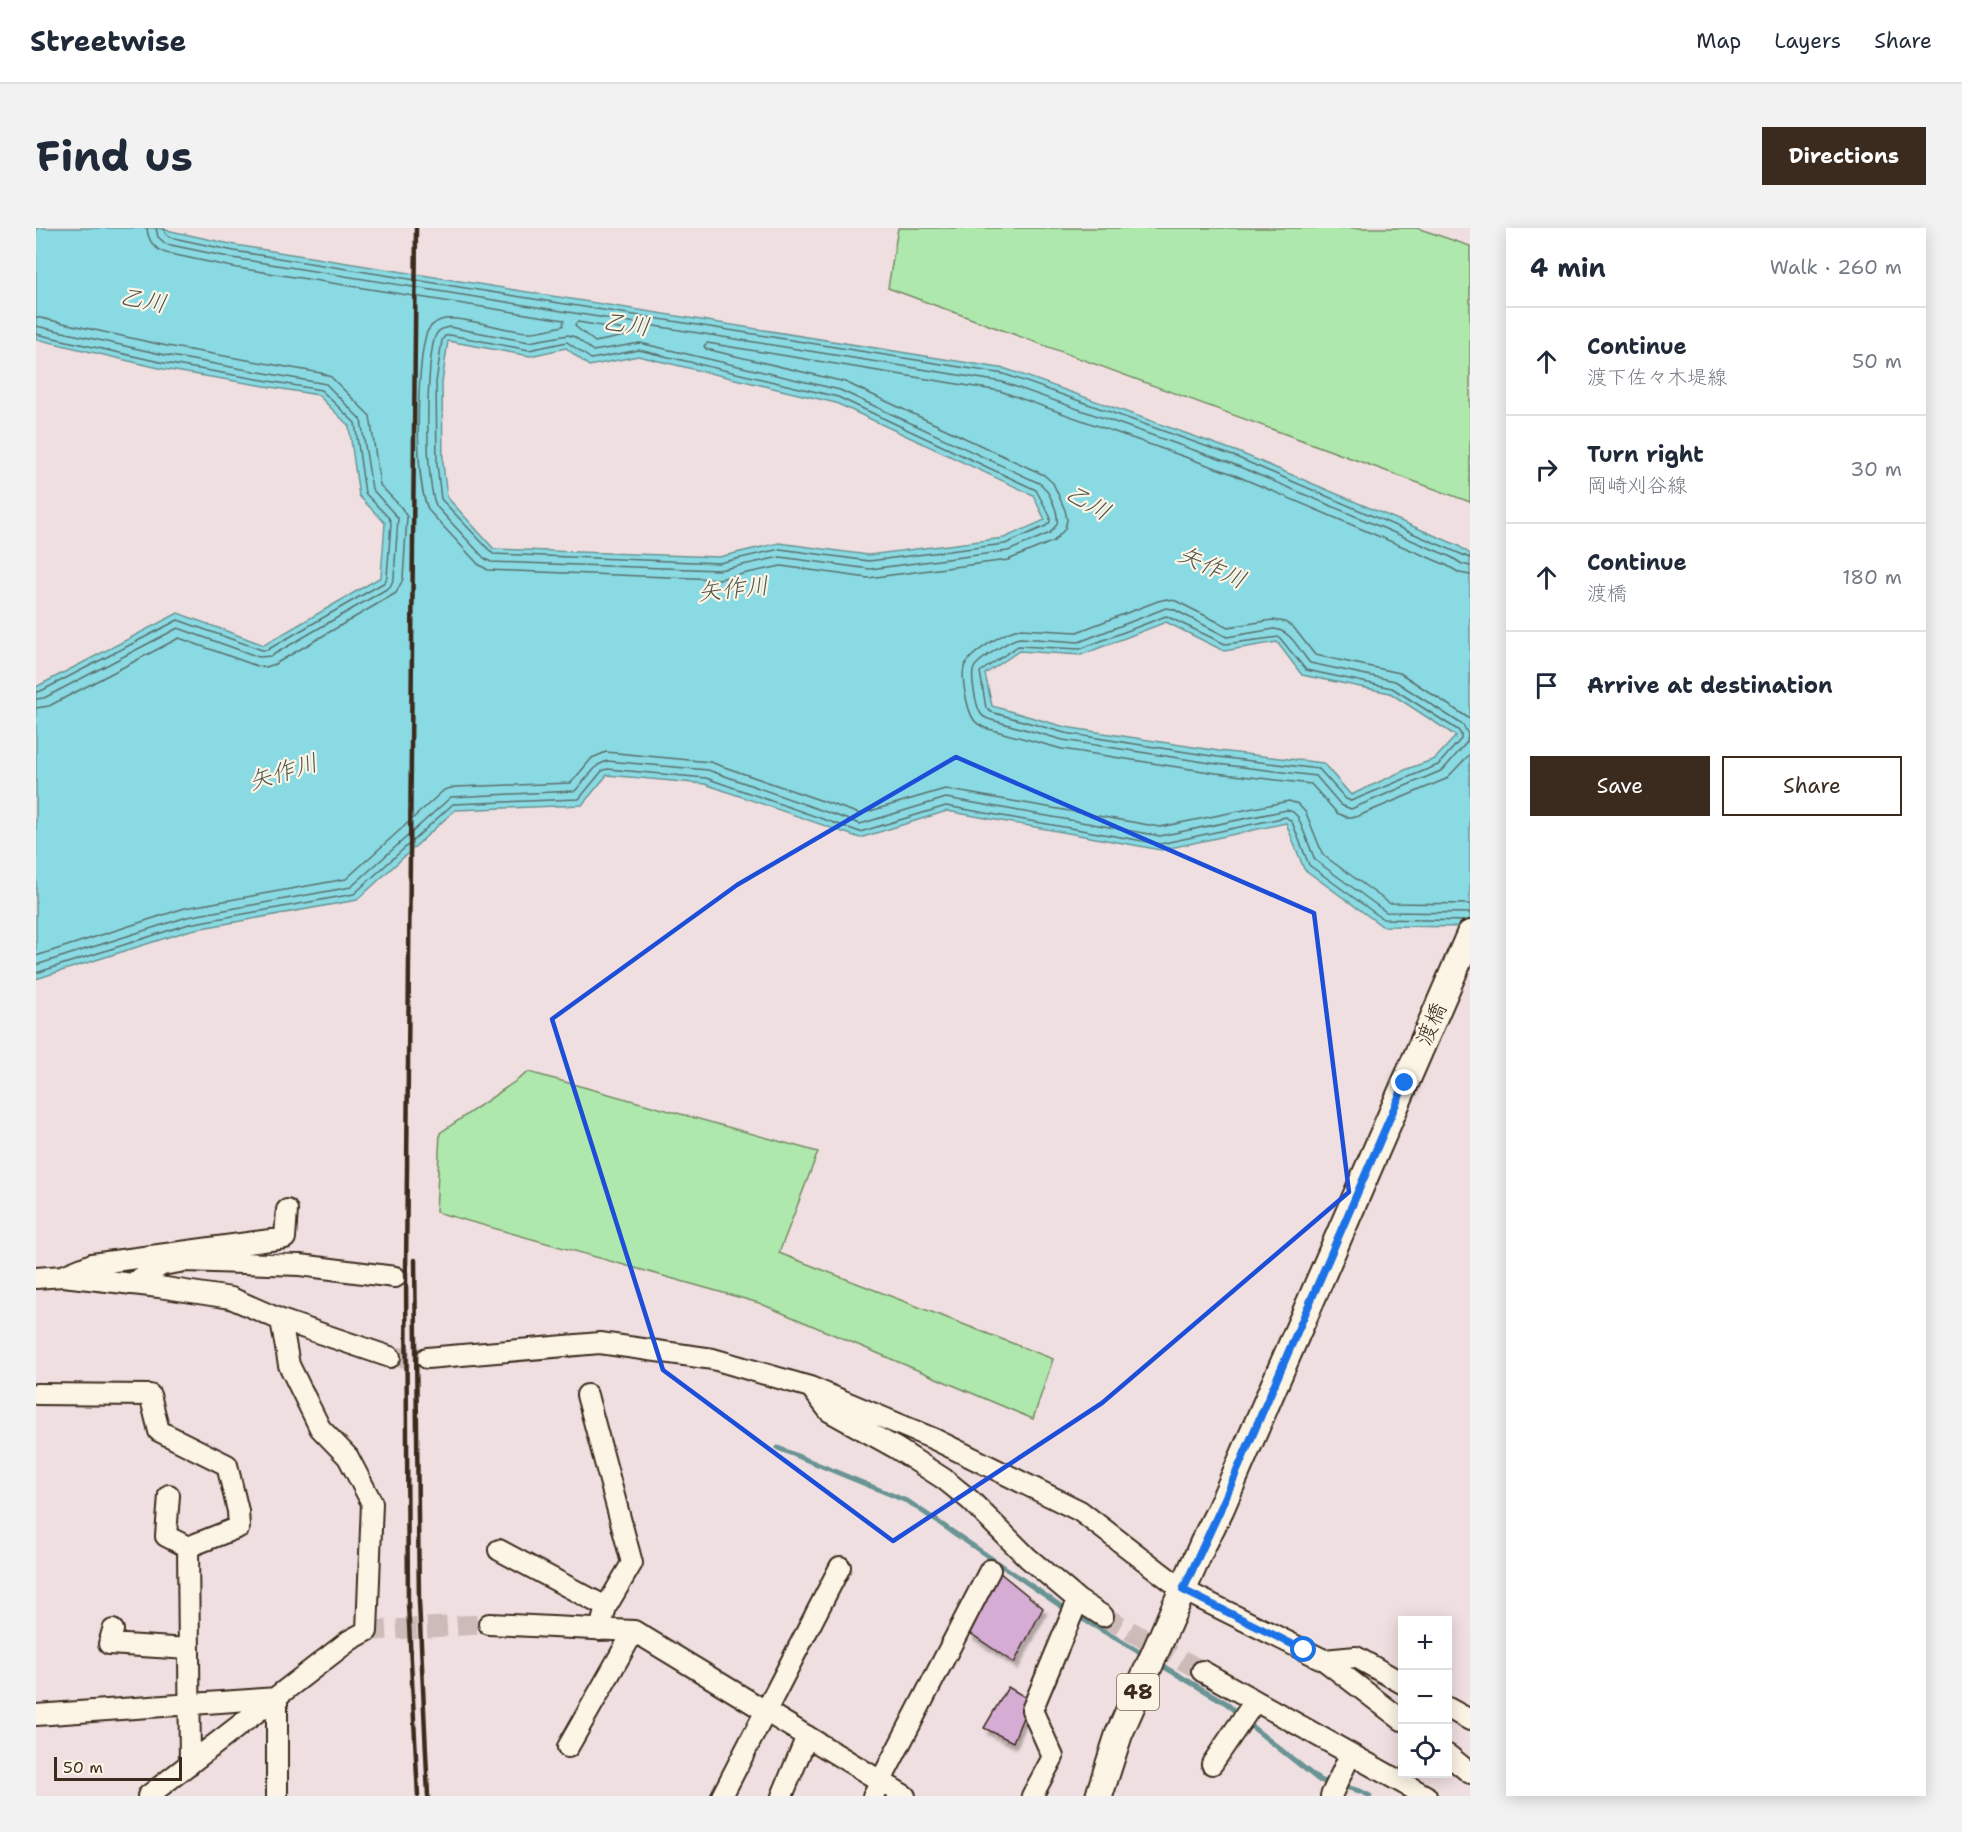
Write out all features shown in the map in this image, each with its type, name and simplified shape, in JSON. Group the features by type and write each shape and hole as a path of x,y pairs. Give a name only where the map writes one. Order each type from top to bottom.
{"main road":[{"name":"渡橋","path":"1183,1590 1220,1510 1470,934"},
{"name":"48","path":"1099,1796 1119,1734 1183,1590"}],"street":[{"path":"63,1276 92,1264 285,1238 287,1210"},
{"path":"131,1284 162,1265 186,1261 300,1265 395,1277"},
{"path":"36,1278 63,1276 231,1299 281,1320 390,1357"},
{"path":"148,1796 350,1640 367,1631 372,1503 348,1457 320,1428 289,1365 281,1320"},
{"path":"427,1358 600,1343 713,1359 810,1387 934,1439 1080,1511 1183,1590 1324,1660 1398,1717"},
{"path":"810,1387 829,1411 896,1448 944,1479 970,1500 1028,1558 1078,1599 1103,1616"},
{"path":"36,1394 150,1395 159,1431 226,1465 238,1510 239,1527 188,1547 166,1536 169,1496"},
{"path":"587,1395 632,1563 606,1607 600,1630"},
{"path":"188,1547 190,1764"},
{"path":"499,1550 606,1607"},
{"path":"722,1796 840,1567"},
{"path":"877,1788 990,1570"},
{"path":"1032,1796 1053,1756 1032,1710 1078,1599"},
{"path":"489,1624 634,1631 807,1736 877,1788 905,1796"},
{"path":"114,1630 109,1644 189,1649"},
{"path":"567,1747 634,1631"},
{"path":"1324,1660 1356,1657 1398,1681"},
{"path":"1202,1671 1426,1796"},
{"path":"36,1715 277,1698"},
{"path":"277,1698 277,1796"},
{"path":"1212,1764 1255,1701"},
{"path":"1452,1710 1470,1720"},
{"path":"782,1796 807,1736"},
{"path":"1331,1796 1350,1755"},
{"path":"1452,1758 1470,1773"}],"highlighted area":[{"path":"956,757 1314,913 1349,1192 1102,1403 893,1541 663,1370 552,1019 737,885"}],"green space":[{"path":"898,228 1417,228 1470,246 1470,502 888,288"},
{"path":"529,1072 818,1152 779,1253 1053,1359 1033,1419 759,1303 436,1212 440,1133"}],"water":[{"path":"36,228 157,228 235,245 1006,369 1238,452 1457,545 1470,554 1470,927 1382,926 1304,869 1286,823 1161,850 947,811 860,838 705,784 607,775 582,805 455,810 357,900 191,930 36,979 36,687 178,613 264,645 381,577 385,523 359,496 349,426 318,395 163,369 36,339","holes":["448,341 530,356 566,348 589,366 638,356 836,403 1033,495 1045,520 1004,538 868,555 779,543 719,557 494,549 447,497 443,464 442,383","1166,622 1224,651 1277,642 1302,675 1390,693 1456,736 1435,759 1407,769 1351,795 1323,763 1219,751 1065,727 992,706 985,674 1019,651 1081,655"]}],"building":[{"path":"999,1572 1043,1608 1014,1663 970,1633"},
{"path":"1008,1687 1030,1700 1013,1742 984,1728"}],"waterway":[{"path":"778,1448 909,1502 1068,1611"},
{"path":"1076,1615 1146,1656"},
{"path":"1159,1664 1226,1703 1239,1715"},
{"path":"1246,1722 1319,1780 1333,1784"},
{"path":"1342,1786 1370,1796"}],"tunnel":[{"path":"390,1357 427,1358"},
{"path":"1103,1616 1202,1671"},
{"path":"367,1631 489,1624"}],"railway":[{"path":"416,228 406,1273 408,1604 418,1796"},
{"path":"415,1260 419,1601 428,1796"}],"route":[{"path":"1304,1650 1183,1590 1220,1510 1405,1083"}],"water label":[{"name":"乙川","path":"143,300"},
{"name":"乙川","path":"626,324"},
{"name":"乙川","path":"1088,502"},
{"name":"矢作川","path":"1212,567"},
{"name":"矢作川","path":"733,589"},
{"name":"矢作川","path":"283,772"}]}
